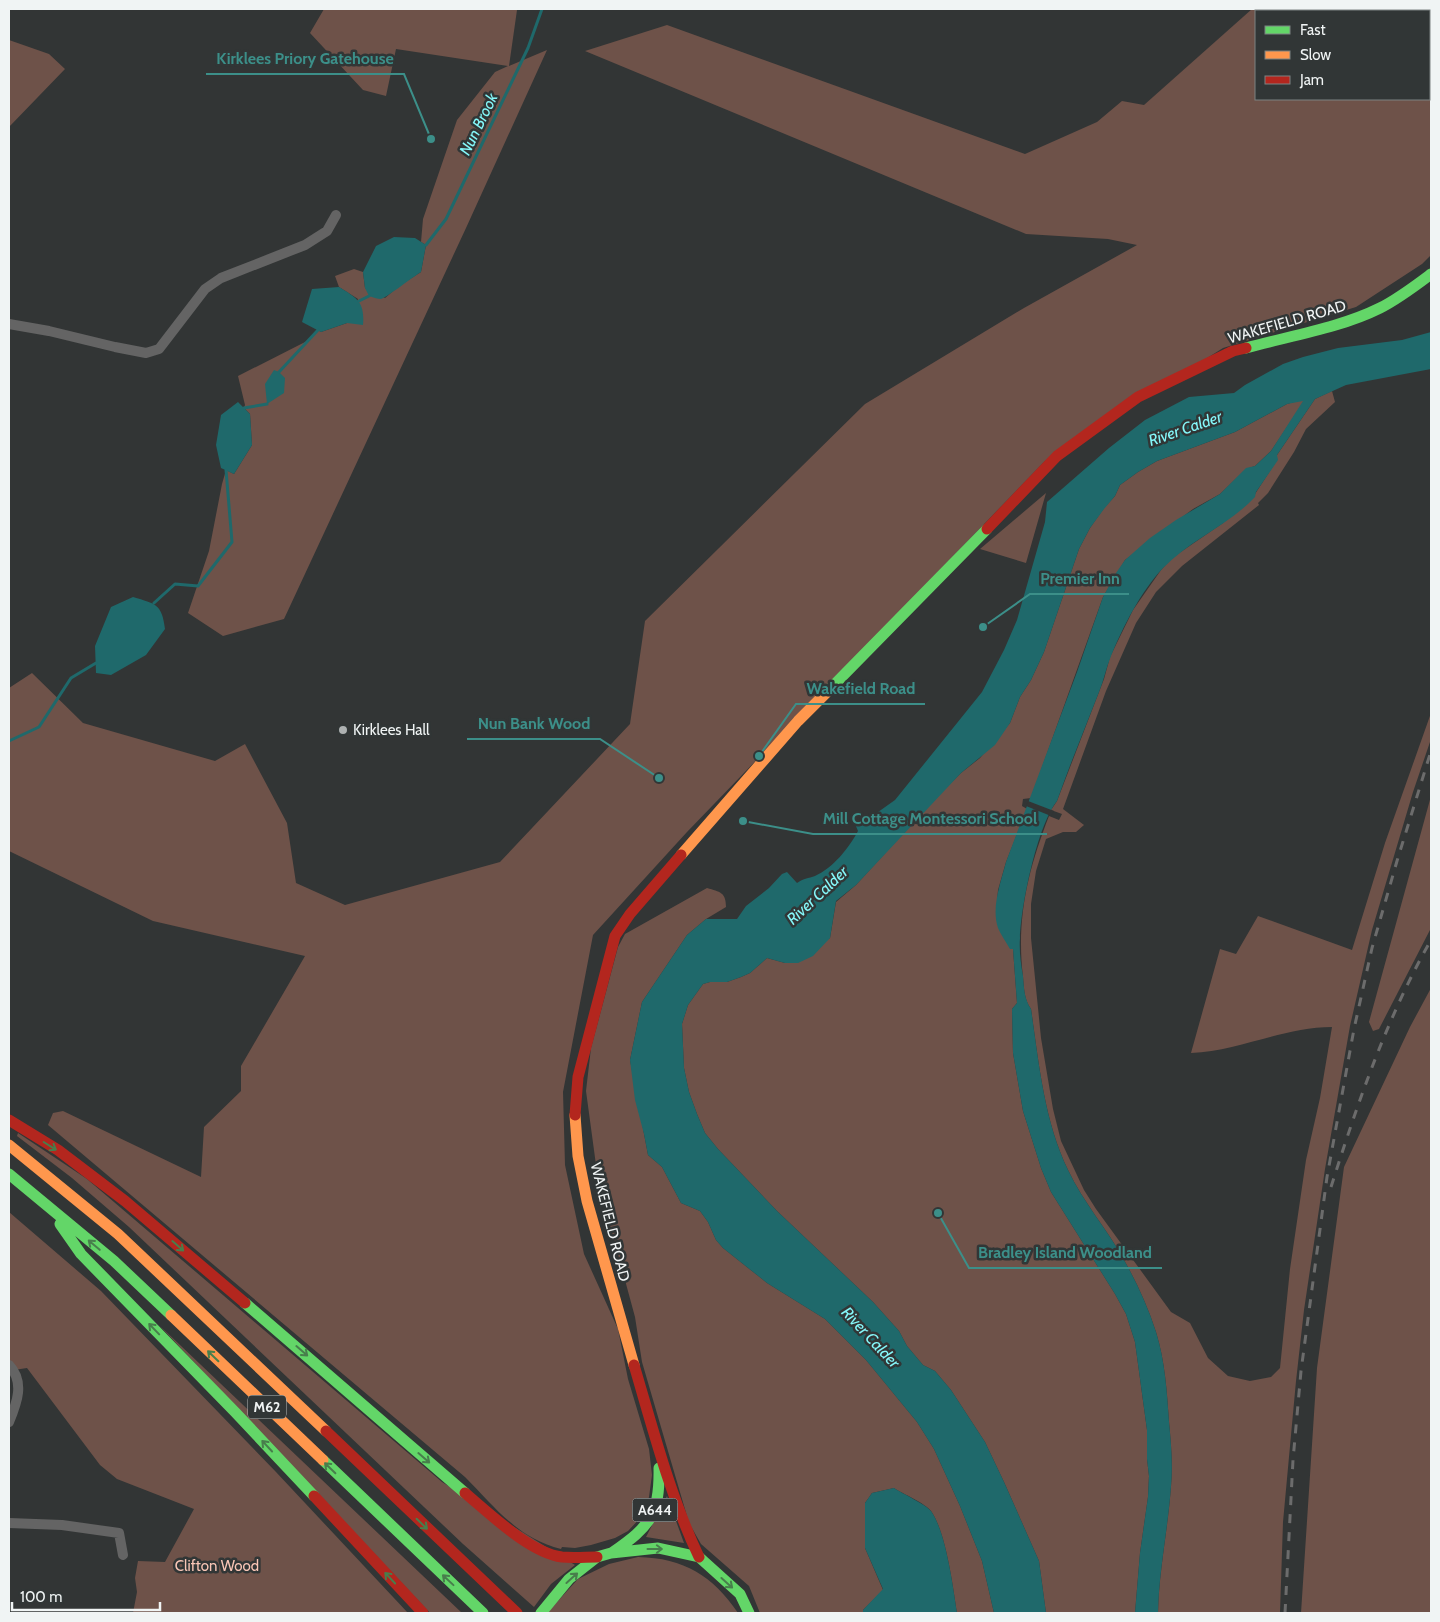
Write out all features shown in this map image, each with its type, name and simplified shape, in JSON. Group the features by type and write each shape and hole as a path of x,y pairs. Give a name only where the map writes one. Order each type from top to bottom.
{"highway":[{"name":"WAKEFIELD ROAD","path":"699,1557 685,1528 658,1447 586,1201 576,1136 578,1077 615,936 630,914 798,721 1058,456 1138,397 1183,374 1233,351 1351,320 1380,308 1431,274"},
{"path":"9,1120 58,1150 125,1200 446,1477 520,1538 547,1553 561,1557 597,1557"},
{"name":"M62","path":"9,1145 118,1234 514,1611"},
{"name":"M62","path":"9,1174 114,1262 483,1613"},
{"path":"46,1205 81,1254 235,1412 423,1613"},
{"name":"WAKEFIELD ROAD","path":"611,1553 640,1532 653,1516 659,1495 658,1447"},
{"name":"A644","path":"542,1613 569,1579 597,1557 611,1553 658,1548 699,1557 740,1594 748,1613"}],"street":[{"path":"9,324 146,353 159,349 205,289 221,278 305,245 327,231 336,215"},
{"path":"9,1365 14,1370 18,1382 18,1402 9,1422"},
{"path":"9,1523 62,1525 119,1533 123,1554"}],"green space":[{"path":"324,9 520,9 517,10 509,66 547,50 284,619 223,636 188,613 209,551 226,470 234,474 252,445 250,414 244,408 245,405 238,376 307,341 318,330 321,332 347,323 358,299 339,287 335,276 354,269 363,272 365,288 385,298 399,286 421,272 426,245 421,242 423,219 457,120 495,72 508,66 396,49 386,96 363,90 310,33"},
{"path":"1252,9 1431,9 1431,255 1422,264 1356,307 1223,348 1045,461 687,832 593,935 563,1092 565,1165 584,1254 618,1329 628,1379 649,1449 652,1475 649,1497 643,1515 628,1531 615,1538 575,1548 562,1547 561,1549 545,1544 519,1529 508,1520 465,1477 48,1125 53,1113 63,1111 201,1177 204,1127 241,1091 241,1066 305,956 153,921 9,851 9,688 32,673 83,723 215,761 245,744 287,823 296,883 345,905 500,862 630,724 645,621 865,404 1024,308 1137,245 1108,239 1026,234 585,51 667,25 1025,154 1097,122 1122,101 1144,105"},
{"path":"9,40 49,54 65,69 9,127"},
{"path":"1332,391 1335,402 1306,429 1268,493 1258,503 1259,505 1182,566 1156,592 1136,623 1106,691 1063,809 1084,825 1076,832 1063,832 1046,839 1036,871 1031,904 1031,938 1041,1038 1053,1109 1061,1141 1084,1190 1171,1312 1190,1323 1208,1358 1228,1376 1250,1381 1271,1377 1280,1368 1290,1269 1306,1160 1320,1098 1332,1027 1296,1031 1227,1048 1191,1053 1220,949 1236,954 1258,916 1352,950 1385,843 1431,713 1431,739 1413,792 1372,930 1350,1026 1325,1169 1304,1310 1296,1381 1283,1522 1280,1613 1158,1613 1172,1470 1162,1354 1153,1323 1138,1286 1117,1249 1074,1182 1053,1131 1040,1071 1031,1009 1024,990 1021,955 1023,914 1035,856 1049,816 1059,820 1062,814 1051,810 1057,801 1104,679 1110,657 1133,610 1161,570 1172,558 1223,523 1255,494 1277,460 1277,455 1315,399"},
{"path":"1301,400 1303,403 1271,451 1255,466 1246,469 1220,494 1193,509 1125,560 1103,597 1031,798 1023,799 1022,806 1027,809 1006,862 998,890 996,914 1013,949 1017,1003 1012,1009 1013,1053 1023,1111 1041,1168 1051,1192 1126,1314 1135,1342 1147,1430 1148,1497 1140,1553 1135,1613 1046,1613 1039,1561 985,1442 951,1390 935,1371 923,1365 907,1346 899,1331 873,1302 777,1211 705,1133 689,1092 684,1068 682,1024 688,1005 703,984 727,982 741,977 750,973 767,958 785,963 830,938 836,902 856,885 961,773 980,758 1010,723 1020,697 1031,680 1044,652 1079,549 1090,528 1115,496 1120,485 1157,461 1235,432 1287,404"},
{"path":"1046,493 1026,563 980,549"},
{"path":"1431,796 1431,928 1379,1029 1373,1031 1369,1022"},
{"path":"707,888 723,895 726,907 706,919 687,935 642,1002 630,1060 648,1155 662,1167 681,1203 700,1211 708,1222 716,1240 723,1248 767,1283 825,1319 866,1360 917,1422 934,1449 960,1506 982,1561 994,1613 957,1613 945,1546 936,1520 928,1508 894,1488 872,1493 865,1503 865,1548 883,1590 863,1610 863,1613 760,1613 749,1586 701,1544 689,1523 642,1362 635,1317 596,1165 586,1091 591,1048 618,947 625,934"},
{"path":"1431,988 1431,1613 1301,1613 1317,1368 1344,1167 1410,1027"},
{"path":"18,1133 87,1179 442,1482 575,1565 551,1584 534,1607 463,1544 129,1227 72,1178 17,1136"},
{"name":"Clifton Wood","path":"9,1212 101,1291 276,1472 408,1613 133,1613 137,1592 135,1578 138,1561 165,1562 194,1509 117,1479 100,1465 27,1368 14,1370 9,1365"},
{"path":"160,1326 462,1613 430,1613"},
{"path":"667,1496 684,1543 646,1537"},
{"path":"638,1557 670,1561 696,1572 708,1579 738,1613 547,1613 578,1579 609,1564"}],"water":[{"path":"394,237 415,238 426,245 421,272 384,298 380,299 369,296 365,288 363,272 376,246"},
{"path":"339,287 351,294 361,306 363,325 347,323 321,332 302,322 312,289"},
{"name":"River Calder","path":"1431,332 1431,369 1346,385 1315,399 1277,455 1278,460 1256,492 1255,497 1245,507 1174,558 1147,587 1127,621 1111,656 1101,688 1057,801 1043,828 1031,867 1023,907 1020,957 1025,993 1031,1009 1040,1071 1053,1131 1074,1182 1117,1249 1138,1286 1153,1323 1162,1354 1172,1470 1158,1613 1135,1613 1149,1476 1147,1430 1135,1342 1126,1314 1051,1192 1041,1168 1023,1111 1013,1053 1012,1009 1017,1003 1013,949 1010,949 998,928 996,903 1006,862 1103,597 1116,573 1125,560 1150,538 1220,494 1246,468 1255,466 1271,451 1303,401 1287,404 1235,432 1157,461 1120,485 1115,496 1090,528 1079,549 1044,652 1031,680 1020,697 1010,723 995,745 961,773 856,885 836,901 830,938 813,956 798,963 785,963 767,958 750,973 741,977 727,982 703,984 688,1005 682,1024 684,1068 689,1092 705,1133 777,1211 873,1302 899,1331 907,1346 923,1365 935,1371 951,1390 985,1442 1039,1561 1046,1613 994,1613 982,1561 960,1506 934,1449 917,1422 866,1360 825,1319 767,1283 723,1248 716,1240 708,1222 700,1211 681,1203 662,1167 648,1155 635,1100 630,1060 642,1002 687,935 706,919 737,919 746,906 769,888 782,874 787,872 797,883 822,872 840,857 850,844 858,831 855,824 864,822 895,800 982,692 1004,650 1017,620 1045,522 1047,502 1109,448 1145,420 1189,397 1234,393 1283,364 1303,357 1338,348 1402,340"},
{"path":"274,370 285,378 284,393 267,404 265,384"},
{"path":"238,402 250,414 252,445 234,474 221,468 216,445 221,415"},
{"path":"133,597 147,601 160,610 165,629 146,655 111,675 96,673 95,646 111,607"},
{"path":"894,1488 928,1508 936,1520 945,1546 957,1613 863,1613 863,1610 883,1589 865,1548 865,1503 872,1493"}],"pier":[{"path":"1028,801 1054,811 1051,816 1026,806"}],"waterway":[{"name":"Nun Brook","path":"426,245 446,219 528,48 542,9"},
{"name":"Nun Brook","path":"359,301 369,296"},
{"name":"Nun Brook","path":"279,372 318,330"},
{"name":"Nun Brook","path":"244,408 267,404"},
{"name":"Nun Brook","path":"154,603 175,584 198,586 232,542 226,470"},
{"name":"Nun Brook","path":"9,741 39,727 71,678 96,663"}],"railway":[{"path":"1285,1613 1293,1460 1301,1371 1327,1177 1354,1029 1372,948 1431,751"},
{"path":"1331,1187 1363,1092 1387,1030 1415,969 1431,940"}],"traffic: fast":[{"path":"1246,348 1331,326 1365,315 1393,301 1431,274"},
{"path":"828,691 987,529"},
{"path":"9,1174 114,1261 171,1315"},
{"path":"60,1224 81,1254 314,1496"},
{"path":"245,1303 465,1493"},
{"path":"323,1460 483,1613"},
{"path":"613,1552 636,1535 650,1518 655,1508 657,1497 659,1468"},
{"path":"541,1613 569,1579 597,1557 611,1553 658,1548 699,1557 740,1594 749,1613"}],"traffic: slow":[{"path":"681,855 798,721 828,691"},
{"path":"575,1115 578,1156 587,1201 634,1365"},
{"path":"9,1145 118,1234 326,1431"},
{"path":"171,1315 323,1460"}],"traffic: jam":[{"path":"987,529 1057,456 1138,397 1233,351 1246,348"},
{"path":"575,1115 578,1077 615,936 630,914 681,855"},
{"path":"9,1120 58,1150 125,1201 245,1303"},
{"path":"634,1365 655,1438 679,1510 699,1557"},
{"path":"326,1431 517,1613"},
{"path":"465,1493 510,1531 537,1548 562,1557 597,1557"},
{"path":"314,1496 423,1613"}],"place":[{"name":"Kirklees Priory Gatehouse","path":"431,139"},
{"name":"Premier Inn","path":"983,627"},
{"name":"Kirklees Hall","path":"343,730"},
{"name":"Wakefield Road","path":"759,756"},
{"name":"Nun Bank Wood","path":"659,778"},
{"name":"Mill Cottage Montessori School","path":"743,821"},
{"name":"Bradley Island Woodland","path":"938,1213"}]}
